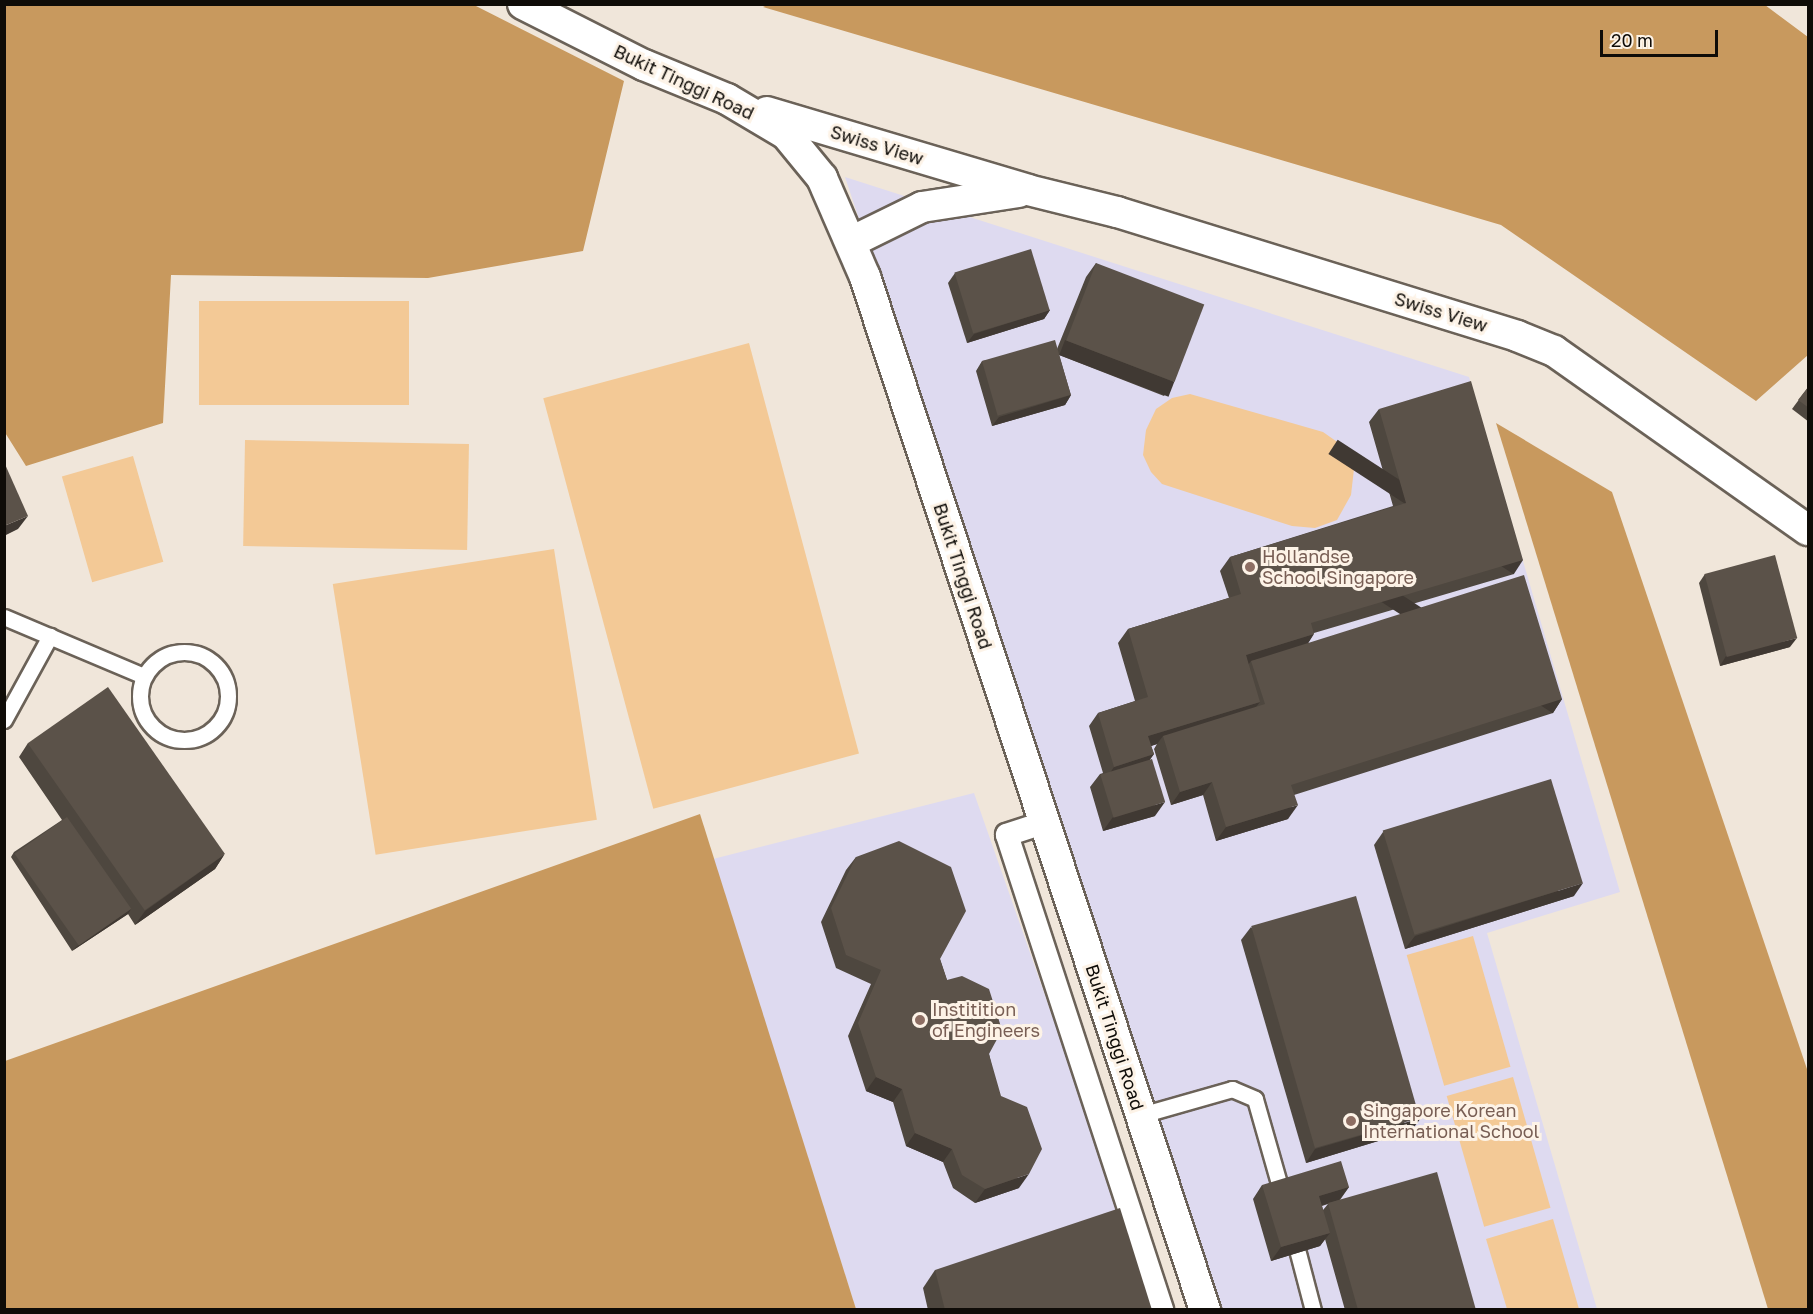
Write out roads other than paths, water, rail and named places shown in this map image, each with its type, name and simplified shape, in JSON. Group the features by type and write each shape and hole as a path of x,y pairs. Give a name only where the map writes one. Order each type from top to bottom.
{"street":[{"name":"Bukit Tinggi Road","path":"523,4 644,65 727,99 786,134 822,178 851,242 1205,1310"},
{"name":"Swiss View","path":"727,99 1028,190 1117,212 1517,336 1554,351 1809,530"},
{"name":"Swiss View","path":"851,242 922,207 1028,190"},
{"path":"1043,823 1007,835 1162,1310"}],"lane":[{"path":"4,617 144,676"},
{"path":"4,720 50,636"},
{"path":"187,651 204,656 218,666 227,681 229,699 225,715 214,729 199,738 165,736 151,726 142,711 140,693 144,676 155,662 170,653 187,651"},
{"path":"1141,1115 1232,1089 1255,1099 1281,1190"},
{"path":"1298,1253 1313,1310"}],"place":[{"name":"Hollandse School Singapore","path":"1250,567"},
{"name":"Institition of Engineers","path":"920,1020"},
{"name":"Singapore Korean International School","path":"1351,1121"}]}
